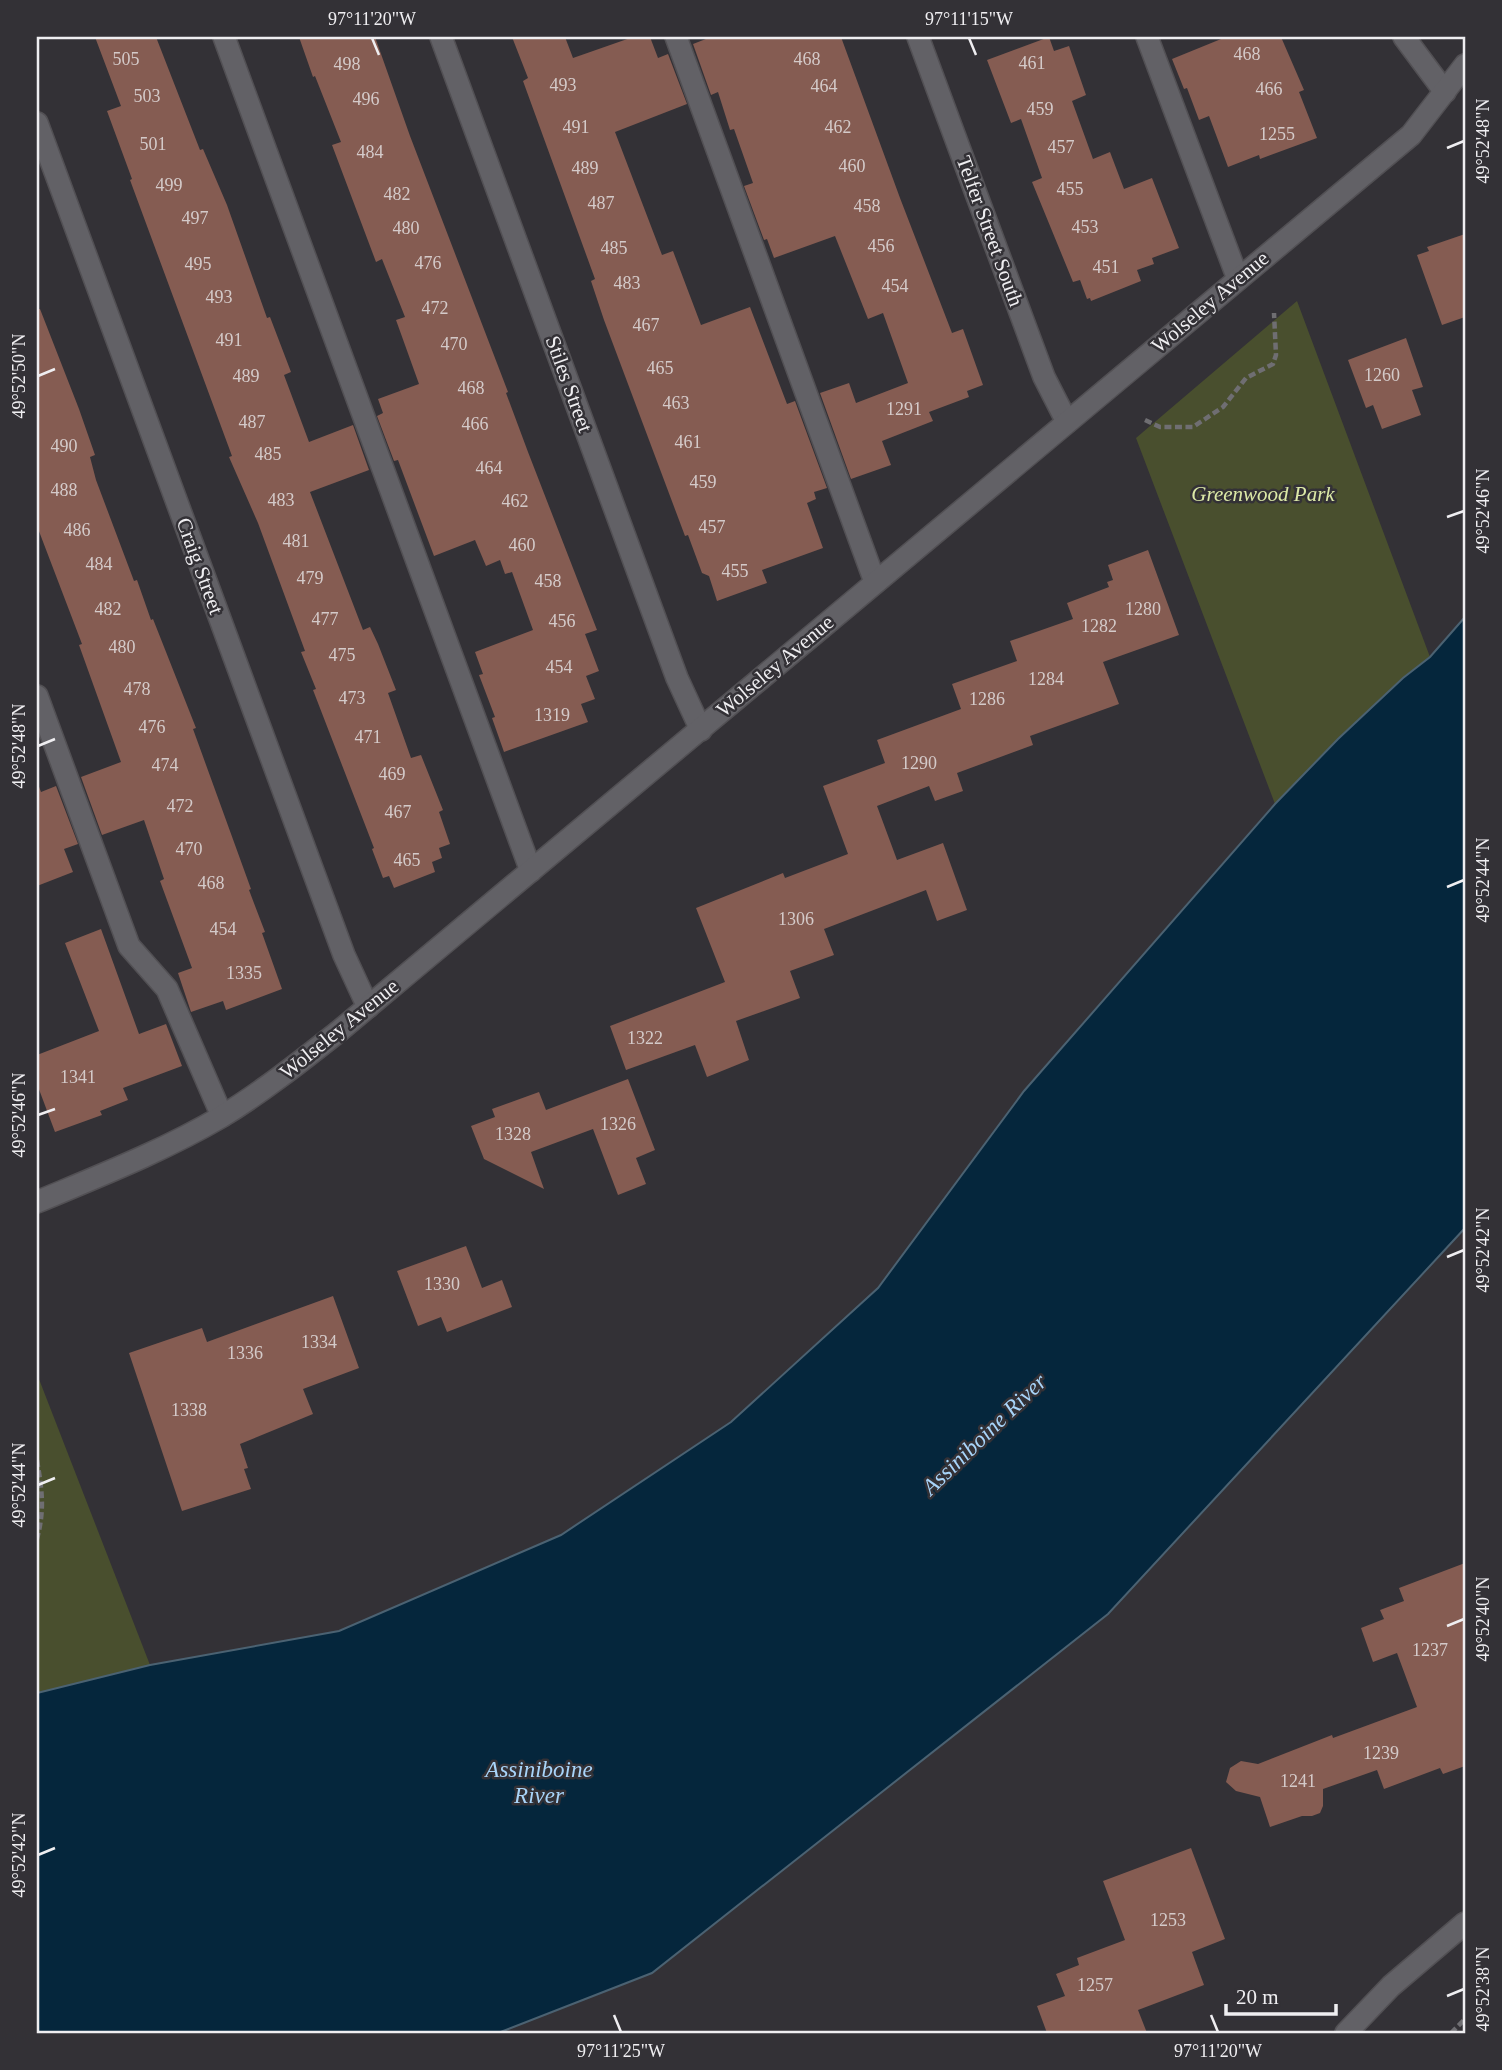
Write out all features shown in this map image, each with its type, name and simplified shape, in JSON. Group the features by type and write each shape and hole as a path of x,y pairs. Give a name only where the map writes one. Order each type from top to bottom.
{"street":[{"path":"224,37 531,872"},
{"name":"Stiles Street","path":"441,37 671,662 701,730"},
{"path":"676,37 874,582"},
{"name":"Telfer Street South","path":"918,37 1044,377 1067,422"},
{"path":"1147,37 1238,279"},
{"path":"1404,37 1445,92"},
{"name":"Wolseley Avenue","path":"37,1202 125,1165 222,1116 260,1091 368,1007 1411,135 1465,65"},
{"name":"Craig Street","path":"37,123 344,956 368,1007"},
{"path":"37,696 129,946 167,989 222,1116"},
{"path":"1346,2033 1391,1986 1465,1923"}],"path":[{"path":"1145,420 1160,427 1193,427 1223,408 1246,379 1273,364 1276,355 1274,313"},
{"path":"37,1460 43,1498 37,1539"},
{"path":"1451,2033 1465,2019"}],"green space":[{"name":"Greenwood Park","path":"1297,301 1430,657 1370,709 1275,804 1136,438"},
{"path":"37,1374 150,1665 37,1693"}],"water":[{"name":"Assiniboine River","path":"1465,617 1465,1228 1108,1614 652,1973 498,2033 37,2033 37,1693 150,1665 339,1631 561,1535 731,1422 878,1288 1024,1091 1275,804 1338,739 1403,678 1430,657"}],"building":[{"path":"95,37 156,37 200,150 203,149 227,205 267,318 270,317 291,372 284,375 309,442 353,425 369,470 310,492 363,630 370,627 396,690 388,693 411,758 421,755 443,810 439,812 450,844 439,848 442,858 432,862 435,872 394,888 389,876 383,878 372,849 374,848 313,690 316,689 301,652 305,651 258,523 229,457 232,456 130,180 132,179 107,111 121,106"},
{"path":"299,37 375,37 528,452 597,630 585,634 599,671 586,676 595,699 581,704 588,722 504,752 492,718 495,717 479,675 483,674 475,652 533,630 512,572 505,574 500,560 486,566 475,540 434,556 398,460 394,461 377,416 383,413 378,399 419,384 396,320 405,317 382,259 376,262 332,145 341,142"},
{"path":"512,37 565,37 573,58 633,37 650,37 658,58 668,54 687,104 615,132 662,255 673,251 701,325 750,307 787,404 795,401 827,488 814,492 816,499 807,503 823,548 762,570 767,583 717,601 709,576 702,573 688,535 685,536 604,320 591,281 595,279 523,81 528,78"},
{"path":"711,37 841,37 952,333 963,329 983,385 967,391 969,397 929,412 933,421 882,441 891,465 851,479 820,393 849,383 856,403 908,383 883,313 868,319 835,236 774,258 767,239 764,240 744,186 753,183 734,129 730,130 718,92 711,95 693,44"},
{"path":"1049,37 1054,51 1069,46 1086,95 1072,101 1093,159 1110,152 1124,189 1152,178 1179,248 1152,258 1154,264 1137,270 1141,281 1091,301 1090,298 1087,299 1080,280 1073,282 1032,182 1042,178 1021,119 1011,123 987,60"},
{"path":"1226,37 1281,37 1304,90 1299,92 1317,138 1260,159 1259,155 1228,167 1209,116 1199,120 1172,59"},
{"path":"1465,234 1465,317 1442,325 1417,255 1429,251 1427,247"},
{"path":"37,309 40,309 79,409 95,455 90,457 96,480 134,581 137,580 196,728 193,729 251,889 249,890 265,932 262,933 282,989 226,1010 223,1001 191,1012 178,973 192,968 160,881 164,879 144,820 102,835 81,777 121,762 79,645 82,644 37,526"},
{"path":"1406,338 1423,387 1412,390 1421,415 1382,429 1373,405 1366,408 1348,360"},
{"path":"1148,550 1179,635 1103,662 1119,704 1030,736 1033,745 957,773 963,791 935,801 929,786 877,806 897,860 943,843 967,910 937,921 926,890 824,929 834,955 790,971 800,998 736,1021 749,1060 707,1077 695,1045 626,1070 610,1026 725,982 696,908 783,873 785,878 848,854 823,786 885,763 877,740 961,709 952,684 1017,661 1010,641 1073,619 1067,603 1109,587 1107,582 1113,580 1108,565"},
{"path":"38,784 41,792 56,786 78,844 64,849 73,872 37,886"},
{"path":"101,929 139,1034 166,1024 182,1066 123,1088 128,1100 100,1111 102,1115 55,1132 37,1084 37,1055 99,1031 65,943"},
{"path":"628,1079 655,1150 636,1158 646,1184 618,1195 593,1129 531,1152 544,1189 484,1159 471,1126 495,1117 492,1109 539,1092 546,1110"},
{"path":"466,1246 482,1288 502,1280 512,1307 447,1332 441,1317 418,1326 397,1271"},
{"path":"333,1296 359,1368 303,1389 313,1414 240,1444 251,1489 182,1511 129,1353 202,1328 207,1342"},
{"path":"1465,1563 1465,1766 1443,1774 1440,1768 1384,1789 1377,1770 1323,1789 1323,1806 1320,1813 1270,1827 1260,1797 1236,1791 1226,1782 1230,1768 1241,1761 1258,1764 1332,1735 1333,1738 1417,1707 1397,1653 1373,1662 1361,1628 1384,1619 1380,1610 1404,1601 1399,1588"},
{"path":"1191,1848 1225,1939 1192,1952 1204,1985 1138,2010 1147,2033 1047,2033 1037,2006 1065,1996 1056,1974 1079,1965 1077,1958 1125,1940 1103,1881"}]}
